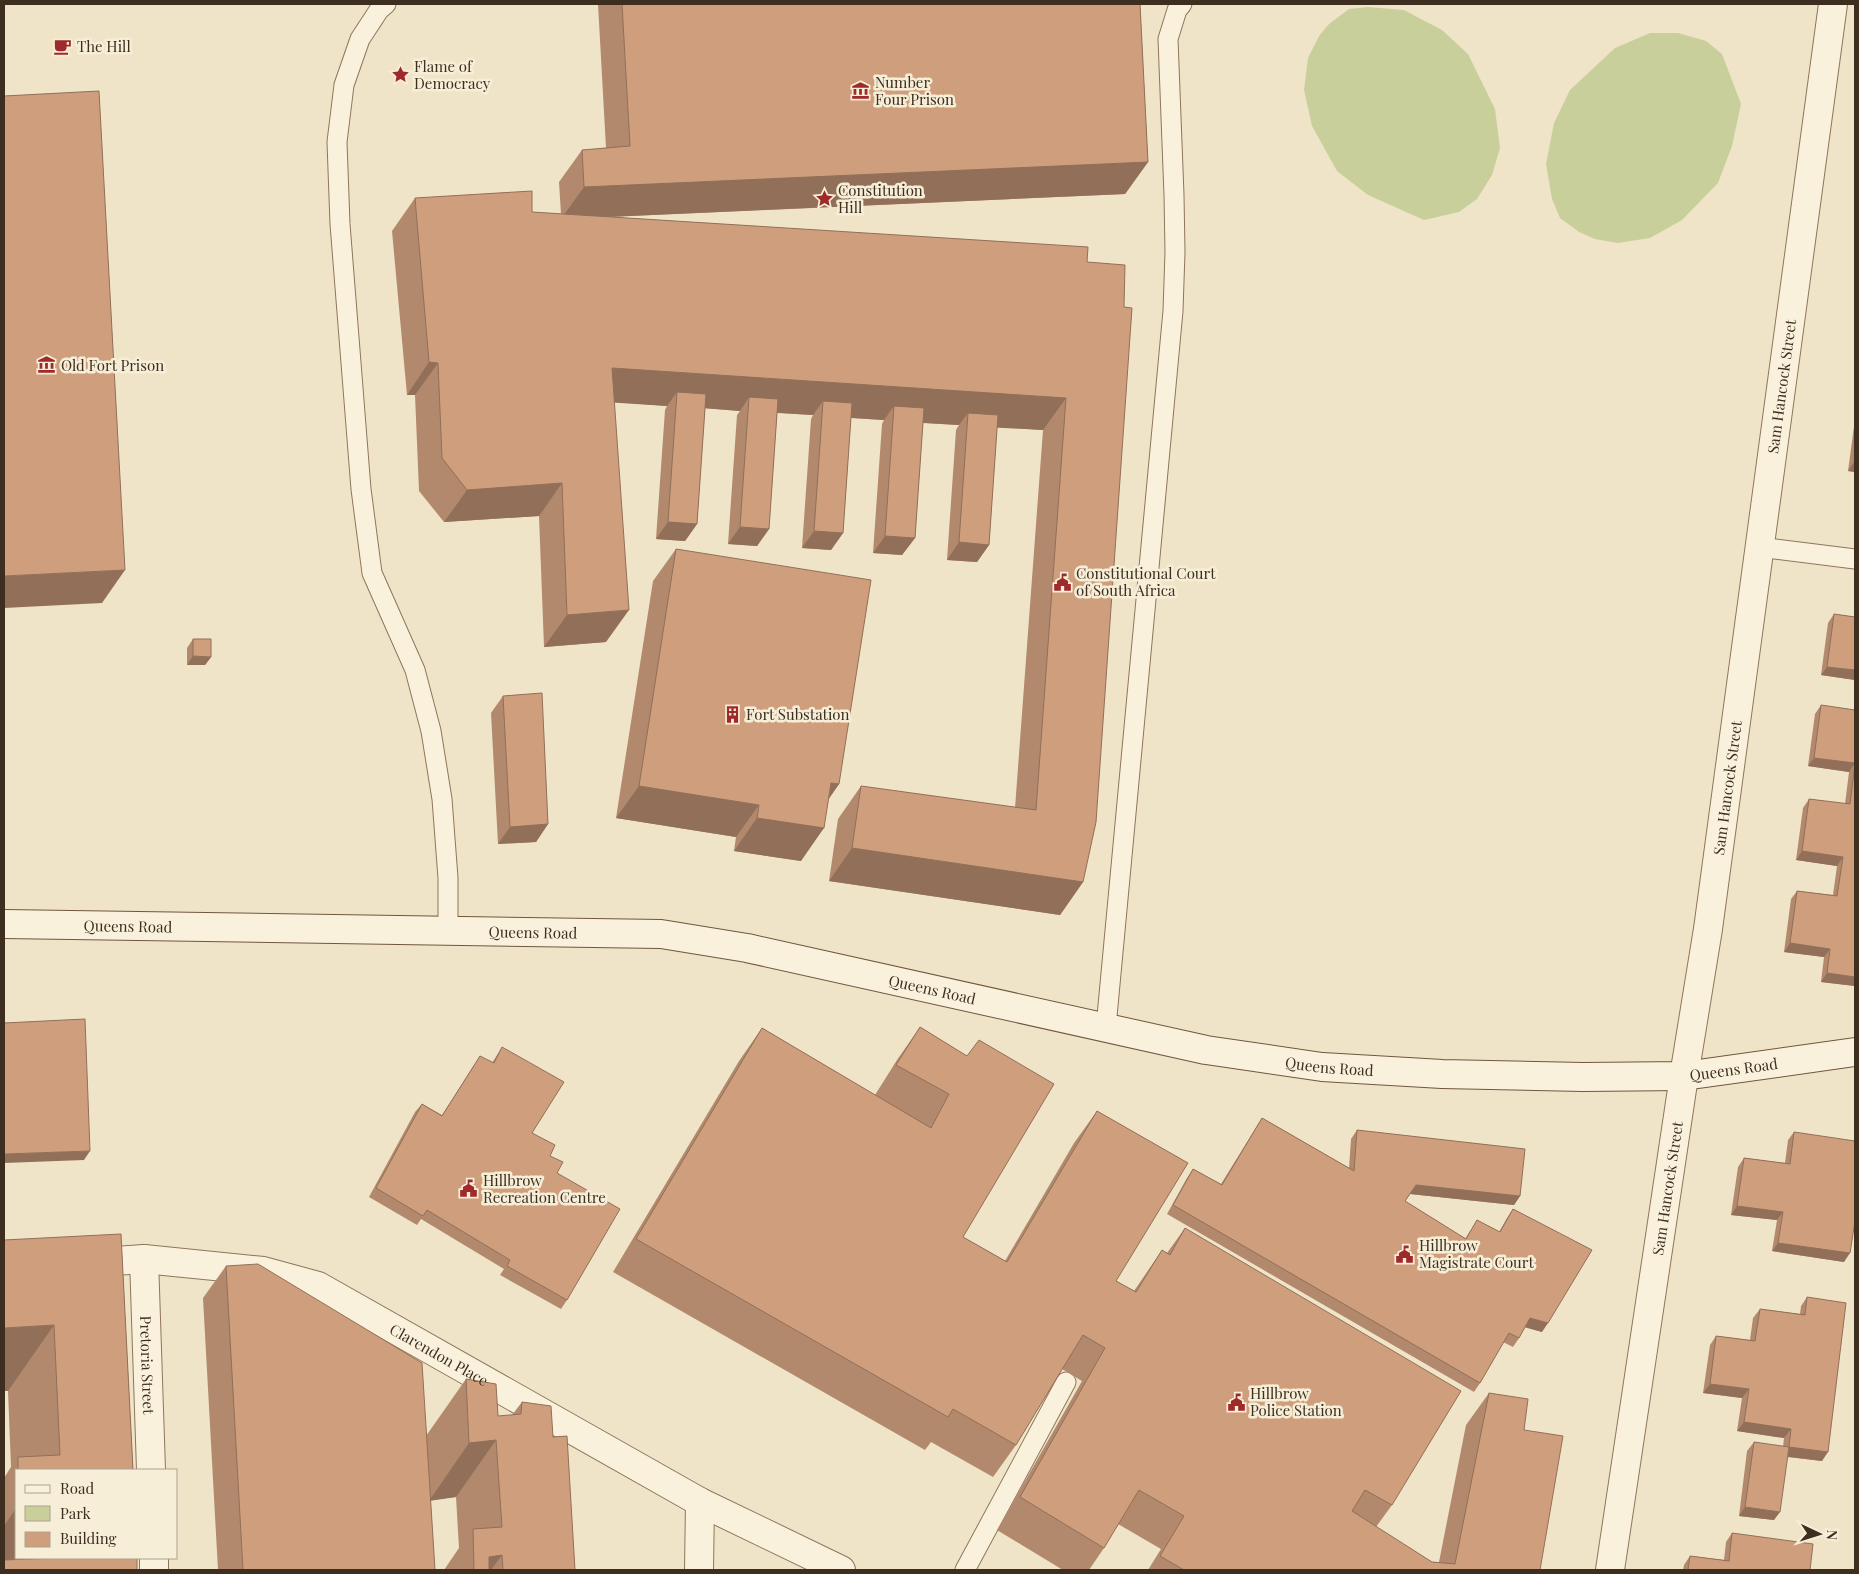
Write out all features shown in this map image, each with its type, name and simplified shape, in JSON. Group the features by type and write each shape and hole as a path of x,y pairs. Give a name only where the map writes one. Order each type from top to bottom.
{"street":[{"name":"Sam Hancock Street","path":"1610,1570 1684,1076 1708,929 1833,4"},
{"name":"Queens Road","path":"4,924 661,934 747,948 1206,1050 1322,1068 1451,1074 1583,1077 1684,1076 1855,1052"},
{"name":"Clarendon Place","path":"60,1265 144,1259 263,1271 318,1286 700,1502 841,1570"},
{"name":"Pretoria Street","path":"144,1259 151,1469"},
{"path":"699,1570 700,1502"}],"lane":[{"path":"386,4 379,10 360,39 344,84 337,142 341,243 360,480 372,573 415,670 431,731 442,799 448,878 448,930"},
{"path":"1106,1027 1173,311 1174,195 1168,39 1177,10 1182,4"},
{"path":"1759,547 1855,559"},
{"path":"965,1570 1066,1382"}],"green space":[{"path":"1368,7 1404,10 1442,30 1468,54 1495,109 1500,148 1492,175 1477,199 1459,212 1424,220 1368,195 1337,171 1312,126 1304,90 1308,58 1319,36 1329,24 1349,9"},
{"path":"1650,33 1678,33 1706,41 1722,54 1741,104 1732,146 1718,183 1682,220 1650,238 1618,243 1595,239 1579,232 1560,218 1552,199 1546,164 1554,123 1570,90 1615,48"}],"building":[{"name":"Number Four Prison","path":"622,4 1140,4 1148,162 584,187 582,150 630,146"},
{"name":"Old Fort Prison","path":"99,91 125,570 4,576 4,96"},
{"name":"Constitutional Court of South Africa","path":"532,191 532,212 1088,247 1087,262 1125,265 1124,307 1132,308 1096,822 1083,882 852,848 861,786 1036,810 1066,398 612,368 629,610 567,615 562,483 467,490 442,458 438,363 429,362 415,198"},
{"path":"677,392 706,394 697,524 668,522"},
{"path":"749,397 778,399 769,529 740,527"},
{"path":"823,401 852,403 843,533 814,531"},
{"path":"894,406 924,408 915,538 885,536"},
{"path":"968,413 998,415 989,545 959,542"},
{"name":"Fort Substation","path":"676,549 871,580 839,784 831,783 824,828 757,818 759,805 639,786"},
{"path":"1834,614 1855,617 1855,670 1827,667"},
{"path":"193,639 211,639 211,657 193,656"},
{"path":"542,693 548,824 510,827 503,696"},
{"path":"1821,705 1855,710 1855,763 1814,758"},
{"path":"1855,764 1855,977 1827,973 1830,949 1790,943 1797,891 1837,896 1843,857 1802,851 1809,799 1850,804"},
{"path":"85,1019 90,1151 4,1154 4,1023"},
{"path":"920,1027 967,1056 979,1040 1054,1084 963,1237 1007,1262 1097,1111 1188,1163 1116,1281 1136,1292 1162,1250 1170,1255 1185,1228 1461,1391 1392,1505 1365,1490 1352,1511 1432,1562 1455,1564 1489,1393 1528,1399 1524,1430 1563,1436 1540,1570 1184,1570 1160,1556 1184,1516 1139,1490 1104,1548 1020,1497 1105,1348 1083,1335 1016,1445 953,1409 948,1417 636,1239 762,1028 931,1128 949,1094 896,1065"},
{"name":"Hillbrow Recreation Centre","path":"502,1047 564,1082 532,1133 555,1145 550,1156 563,1162 557,1173 620,1209 567,1300 507,1266 510,1260 427,1210 423,1216 376,1188 422,1104 442,1116 480,1056 494,1063"},
{"name":"Hillbrow Magistrate Court","path":"1262,1118 1354,1171 1357,1130 1525,1149 1520,1196 1416,1185 1405,1201 1466,1239 1477,1220 1500,1232 1513,1209 1592,1250 1548,1323 1530,1318 1519,1338 1509,1333 1480,1383 1173,1205 1193,1169 1222,1185"},
{"path":"1794,1132 1855,1141 1855,1221 1850,1253 1778,1243 1783,1212 1737,1206 1744,1158 1790,1164"},
{"path":"121,1234 133,1469 18,1469 18,1457 60,1455 54,1325 4,1328 4,1240"},
{"path":"258,1264 422,1363 435,1570 243,1570 226,1266"},
{"path":"1807,1297 1846,1303 1828,1452 1789,1447 1791,1429 1744,1422 1749,1389 1710,1384 1716,1336 1755,1341 1760,1309 1805,1315"},
{"path":"466,1379 496,1384 498,1416 521,1414 522,1402 551,1406 553,1437 567,1436 575,1570 503,1570 502,1555 489,1557 489,1570 474,1570 473,1529 502,1527 496,1440 469,1443"},
{"path":"1754,1442 1789,1447 1780,1512 1745,1507"},
{"path":"1732,1533 1813,1544 1810,1570 1688,1570 1690,1556 1729,1561"},
{"path":"137,1559 137,1570 4,1570 4,1560"}],"place":[{"name":"The Hill","path":"63,46"},
{"name":"Flame of Democracy","path":"400,75"},
{"name":"Number Four Prison","path":"861,91"},
{"name":"Constitution Hill","path":"824,199"},
{"name":"Old Fort Prison","path":"47,365"},
{"name":"Constitutional Court of South Africa","path":"1062,582"},
{"name":"Fort Substation","path":"732,714"},
{"name":"Hillbrow Recreation Centre","path":"469,1189"},
{"name":"Hillbrow Magistrate Court","path":"1405,1254"},
{"name":"Hillbrow Police Station","path":"1236,1402"}]}
